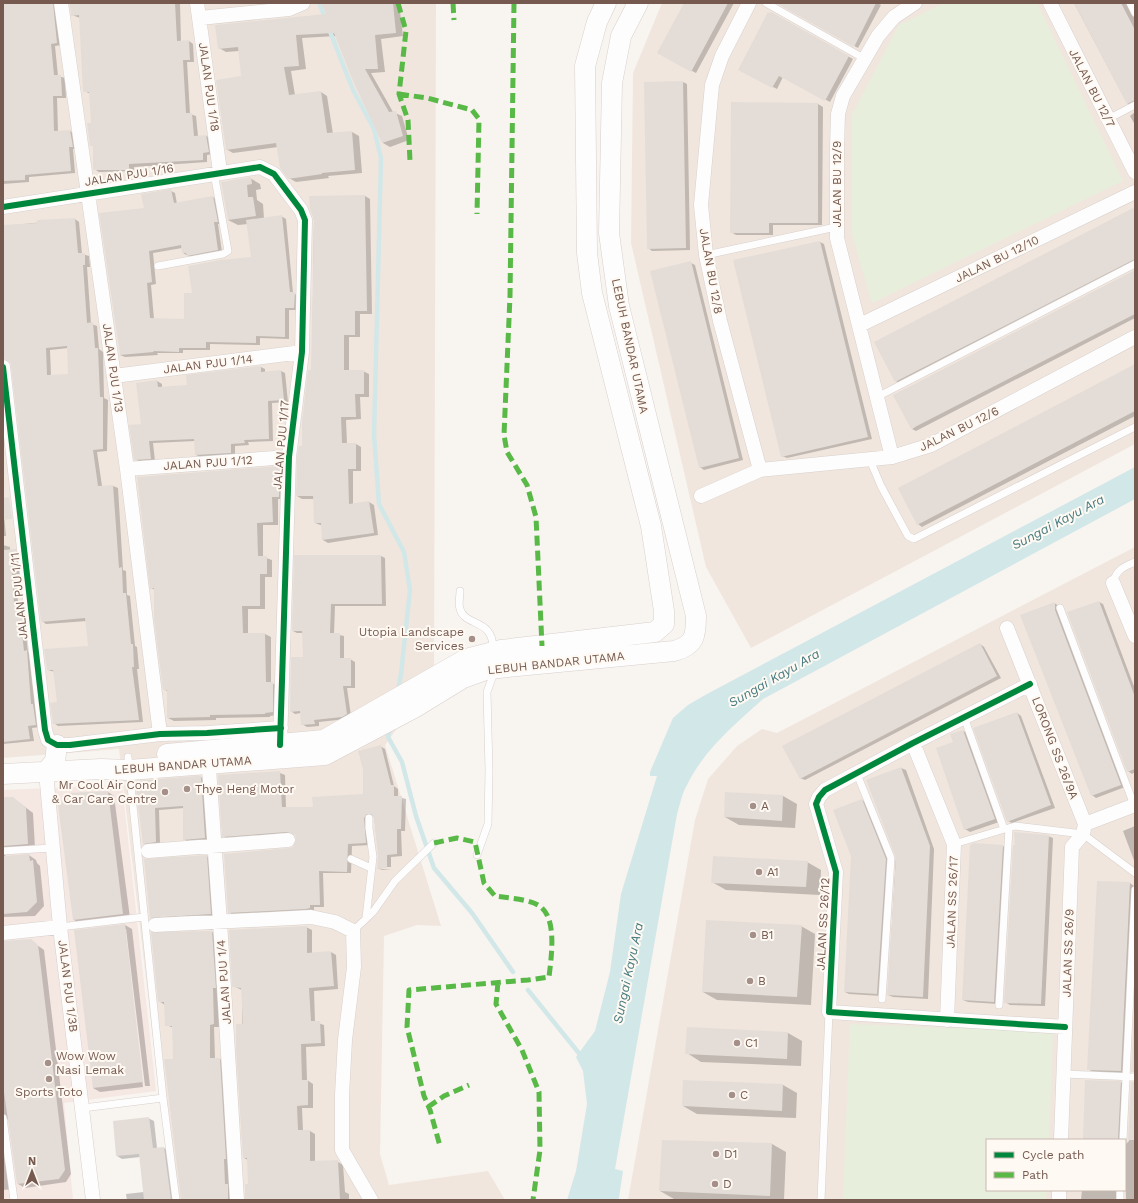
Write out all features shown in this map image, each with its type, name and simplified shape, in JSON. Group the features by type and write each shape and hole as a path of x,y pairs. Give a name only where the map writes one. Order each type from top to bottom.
{"main road":[{"name":"LEBUH BANDAR UTAMA","path":"543,654 674,651 685,648 691,643 696,629 696,616 670,518 619,306 609,232 612,82 621,36 638,3"},
{"name":"LEBUH BANDAR UTAMA","path":"208,749 325,755 386,703 466,659 494,660 543,654 655,632 664,624 664,611 651,526 592,293 587,253 585,66 602,5"},
{"name":"LEBUH BANDAR UTAMA","path":"46,772 101,769 119,757 128,763 280,736 324,740 384,725 463,678 488,669 494,660"},
{"path":"3,774 46,772 55,761 57,745"}],"street":[{"name":"JALAN PJU 1/13","path":"61,3 127,469 160,734"},
{"name":"JALAN PJU 1/18","path":"197,3 200,18 217,172"},
{"path":"200,18 289,9 303,3"},
{"name":"JALAN BU 12/8","path":"749,3 722,56 712,85 702,205 706,255 720,321 760,470"},
{"name":"JALAN BU 12/9","path":"892,458 836,227 838,114 843,96 878,36 894,17 915,3"},
{"name":"JALAN BU 12/7","path":"1050,3 1135,172"},
{"name":"JALAN PJU 1/16","path":"3,207 217,172 260,167"},
{"name":"JALAN PJU 1/17","path":"260,167 274,174 301,210 305,220 302,352 289,457 280,736"},
{"name":"JALAN BU 12/10","path":"860,325 1135,192"},
{"name":"JALAN BU 12/6","path":"701,496 760,470 892,458 931,445 1135,337"},
{"name":"JALAN PJU 1/14","path":"114,376 302,352"},
{"name":"JALAN PJU 1/11","path":"3,367 45,730 48,740 57,745"},
{"name":"JALAN PJU 1/12","path":"127,469 289,457"},
{"path":"651,526 670,518"},
{"path":"1113,583 1135,636"},
{"name":"LORONG SS 26/9A","path":"1007,628 1030,684 1084,829"},
{"name":"JALAN SS 26/12","path":"829,1012 836,872 816,804 819,797 825,790 913,743 1030,684"},
{"path":"57,745 160,734 208,749"},
{"name":"JALAN SS 26/17","path":"913,743 954,844 947,1020"},
{"name":"JALAN PJU 1/4","path":"208,749 237,1200"},
{"name":"JALAN PJU 1/3B","path":"46,772 60,927 93,1200"},
{"path":"1084,829 1135,805"},
{"name":"JALAN SS 26/9","path":"1061,1139 1072,847 1084,829"},
{"path":"148,851 288,840"},
{"path":"149,921 220,922 310,917 335,922 353,931 354,967 342,1079 342,1150 371,1200"},
{"path":"3,933 60,927"},
{"path":"829,1012 1065,1027"}],"lane":[{"path":"766,3 865,59"},
{"path":"1130,3 1135,13"},
{"path":"1108,119 1135,105"},
{"path":"158,266 223,254 228,251 217,172"},
{"path":"706,255 836,227"},
{"path":"877,397 1135,264"},
{"path":"870,460 881,486 908,536 914,539 1135,427"},
{"path":"1113,583 1115,574 1121,568 1135,562"},
{"path":"460,591 460,611 464,616 485,628 491,634 494,642 494,660 487,692 489,770 488,824 477,855"},
{"path":"1060,608 1135,805"},
{"path":"964,717 1006,828 999,1005"},
{"path":"128,763 149,921 163,1098 176,1200"},
{"path":"856,774 891,858 882,999"},
{"path":"366,918 373,857 369,818"},
{"path":"954,844 1016,826 1084,829 1133,870"},
{"path":"353,931 366,918 395,881 434,843"},
{"path":"3,851 52,848"},
{"path":"351,859 371,868"},
{"path":"1123,1139 1135,890"},
{"path":"60,927 149,921"},
{"path":"821,1200 829,1012"},
{"path":"1064,1074 1135,1077"},
{"path":"83,1108 163,1098"},
{"path":"3,1118 14,1200"}],"shaded area":[{"path":"3,3 436,3 434,677 385,745 441,926 417,925 384,936 380,1154 389,1185 488,1171 505,1200 172,1200 119,749 3,758"},
{"path":"662,3 1135,3 1135,444 751,648 706,567 631,243 633,73"},
{"path":"1135,547 1135,1200 628,1200 695,820 708,779 737,746 762,729 777,733"},
{"path":"122,785 156,1091 64,1103 73,1200 3,1200 3,790"}],"green space":[{"path":"944,3 1037,3 1123,181 872,303 852,234 852,115 899,25"},
{"path":"850,1024 1053,1032 1049,1139 986,1139 986,1191 1047,1191 1046,1200 843,1200"}],"water":[{"name":"Sungai Kayu Ara","path":"1135,467 1135,499 763,699 721,738 702,760 685,788 677,814 615,1169 623,1171 619,1198 618,1200 567,1200 576,1171 587,1104 583,1071 576,1057 595,1031 610,972 621,894 657,776 650,776 650,772 673,718 688,705 707,694"}],"building":[{"path":"3,3 53,3 57,43 51,44 54,75 61,75 62,96 53,96 54,131 70,130 73,147 69,147 71,171 25,175 25,180 3,181"},
{"path":"70,3 175,3 177,41 189,40 190,60 183,60 186,113 192,113 194,136 206,135 209,152 203,153 203,160 129,164 129,170 93,170 93,146 90,146 87,123 91,123 89,92 83,92 79,15 71,16"},
{"path":"321,3 393,3 396,33 375,35 378,69 365,69 389,112 396,111 403,136 382,143 353,81 334,33 296,35 299,66 284,67 289,95 321,91 327,133 352,131 355,170 322,173 288,179 280,168 276,143 226,150 216,80 241,76 238,47 218,49 215,25 326,14"},
{"path":"684,3 728,3 691,72 657,53"},
{"path":"776,3 876,3 854,47"},
{"path":"1074,3 1121,3 1135,30 1135,100 1127,104"},
{"path":"768,12 771,12 849,56 825,101 779,76 772,88 738,70"},
{"path":"683,81 686,248 647,249 644,82"},
{"path":"731,102 818,103 818,223 769,223 769,233 730,233"},
{"path":"251,177 252,184 247,185 248,197 253,197 256,216 228,220 221,182"},
{"path":"171,189 174,203 213,196 218,222 214,222 218,250 187,256 186,253 182,253 181,245 149,251 152,282 147,283 150,318 184,319 184,293 192,293 188,266 220,260 251,257 246,220 282,215 290,292 295,292 294,308 285,308 285,337 256,336 256,343 206,342 206,348 179,348 179,352 153,351 154,352 120,355 99,213 144,208 141,194"},
{"path":"365,195 367,311 355,311 355,335 344,335 344,370 364,370 364,394 355,394 356,417 341,417 342,443 356,443 356,469 348,469 349,504 369,501 374,533 322,540 321,523 314,523 313,496 296,496 297,458 299,446 302,446 302,422 308,370 311,370 314,220 310,209 309,196"},
{"path":"1135,207 1135,259 895,382 874,342"},
{"path":"75,218 78,253 85,253 85,265 83,265 87,323 93,322 95,348 98,348 100,397 103,397 103,449 93,450 98,486 113,485 119,568 122,567 123,593 126,593 131,644 133,644 134,667 132,667 139,720 53,724 50,703 57,702 53,670 47,670 44,649 88,646 85,618 41,622 11,366 10,362 4,359 3,225 37,223 37,220","holes":["67,346 68,374 47,375 46,348"]},
{"path":"820,241 868,437 781,457 733,260"},
{"path":"691,261 739,458 699,468 650,271"},
{"path":"1135,270 1135,314 911,429 893,395"},
{"path":"1135,364 1135,411 917,525 898,488"},
{"path":"261,366 261,372 281,370 284,400 268,401 269,439 244,440 245,443 231,444 231,453 195,455 194,439 149,441 151,459 134,460 129,425 141,424 136,383 157,380 158,387 187,385 186,375"},
{"path":"280,466 279,497 272,497 273,522 257,523 258,556 267,556 267,574 260,574 260,606 242,606 243,633 265,633 266,682 273,682 273,712 265,714 210,715 210,717 167,718 167,690 163,690 154,619 154,588 150,589 137,477"},
{"path":"9,497 12,519 3,520 3,498"},
{"path":"16,549 18,571 12,572 14,602 22,601 24,623 21,624 24,651 27,650 31,704 33,704 36,725 28,726 30,739 3,742 3,550"},
{"path":"294,555 381,555 382,604 331,604 330,633 340,633 340,658 351,658 351,686 343,686 347,714 342,717 314,720 315,724 301,725 300,711 290,712 291,657 303,657 302,631 292,631"},
{"path":"1099,601 1135,697 1135,769 1127,772 1067,612"},
{"path":"1055,602 1055,610 1121,785 1091,796 1020,615"},
{"path":"980,643 997,676 800,779 782,746"},
{"path":"1017,712 1051,805 1007,822 973,728"},
{"path":"963,730 995,819 964,830 936,748 953,742 950,734"},
{"path":"381,745 391,785 394,785 394,796 402,796 401,829 397,829 397,854 387,855 387,868 377,869 378,856 374,818 371,814 367,814 364,818 366,843 348,844 347,872 319,871 320,905 310,905 310,908 306,909 228,913 224,854 289,848 293,847 296,840 295,835 287,832 222,837 218,775 280,771 282,807 313,807 312,797 363,794 363,769 358,751"},
{"path":"901,767 930,846 923,997 887,995 896,858 866,780"},
{"path":"201,776 205,838 183,840 183,806 155,808 156,842 143,844 135,781"},
{"path":"108,791 123,914 73,920 58,805 68,793"},
{"name":"A","path":"725,792 783,795 782,821 724,817"},
{"path":"3,797 13,797 26,808 28,844 3,846"},
{"path":"862,799 886,859 877,994 844,992 851,856 833,810"},
{"path":"1014,832 1049,835 1041,1004 1004,1003 1013,845 1015,845"},
{"path":"974,843 1003,845 994,1002 962,1000 970,845"},
{"path":"29,854 30,861 33,860 37,902 27,912 3,914 3,856"},
{"path":"207,855 211,914 150,918 144,859"},
{"name":"A1","path":"713,856 808,861 806,887 711,883"},
{"path":"1097,881 1130,882 1121,1071 1087,1070"},
{"path":"706,920 802,925 797,997 702,992"},
{"path":"125,924 143,1082 93,1088 74,930"},
{"path":"307,926 307,953 331,951 334,986 309,988 311,1021 320,1021 321,1043 301,1044 302,1080 308,1080 308,1105 297,1106 298,1130 310,1130 310,1161 338,1160 340,1200 245,1200 245,1184 248,1184 247,1158 243,1158 236,1050 236,1024 243,1024 241,988 232,987 229,930"},
{"path":"212,931 216,988 213,988 214,1024 210,1025 210,1058 220,1058 226,1159 224,1159 225,1184 228,1184 228,1200 181,1200 164,1059 173,1059 172,1026 165,1026 164,1002 158,1002 151,932"},
{"path":"31,939 38,945 65,1170 59,1179 17,1184 3,1085 3,941"},
{"path":"1135,994 1135,1072 1131,1072"},
{"name":"C1","path":"687,1027 788,1032 787,1059 685,1054"},
{"name":"C","path":"683,1080 783,1084 782,1111 682,1106"},
{"path":"1085,1080 1121,1081 1118,1139 1083,1139"},
{"path":"1131,1082 1135,1082 1135,1140 1128,1140"},
{"path":"149,1117 153,1148 164,1147 171,1200 144,1200 139,1154 116,1156 113,1121"},
{"path":"662,1140 772,1143 770,1196 659,1191"}],"waterway":[{"path":"319,3 326,20"},
{"path":"329,29 353,90 374,129 381,158 374,435 379,504 404,552 410,590 398,691"},
{"path":"390,728 388,737 402,762 416,816 434,868 472,913 513,972"},
{"path":"528,990 582,1057"}],"marked path":[{"path":"398,3 406,31 399,94 408,120 410,161"},
{"path":"453,3 454,20"},
{"path":"514,3 510,296 504,435 507,452 527,485 536,517 542,646"},
{"path":"399,94 427,98 472,110 479,119 477,214"},
{"path":"434,843 457,838 475,842 484,883 495,896 526,901 542,908 547,914 550,922 552,941 549,977 409,990 407,1027 424,1096 430,1110 440,1146"},
{"path":"498,982 496,1004 522,1050 539,1092 540,1150 533,1200"},
{"path":"428,1107 444,1096 469,1085"}],"cycle path":[{"path":"3,207 260,167 274,174 301,210 305,220 302,352 289,457 280,745"},
{"path":"3,367 45,730 48,740 57,745 70,745 160,734 207,733 281,728"},
{"path":"1030,684 913,743 825,790 819,797 816,804 836,872 829,1012 1065,1027"}],"place":[{"name":"Utopia Landscape Services","path":"472,639"},
{"name":"Thye Heng Motor","path":"187,789"},
{"name":"Mr Cool Air Cond & Car Care Centre","path":"165,792"},
{"name":"A","path":"753,806"},
{"name":"A1","path":"759,872"},
{"name":"B1","path":"753,935"},
{"name":"B","path":"750,981"},
{"name":"C1","path":"737,1043"},
{"name":"Wow Wow Nasi Lemak","path":"48,1063"},
{"name":"Sports Toto","path":"49,1079"},
{"name":"C","path":"732,1095"},
{"name":"D1","path":"716,1154"},
{"name":"D","path":"715,1184"}]}
